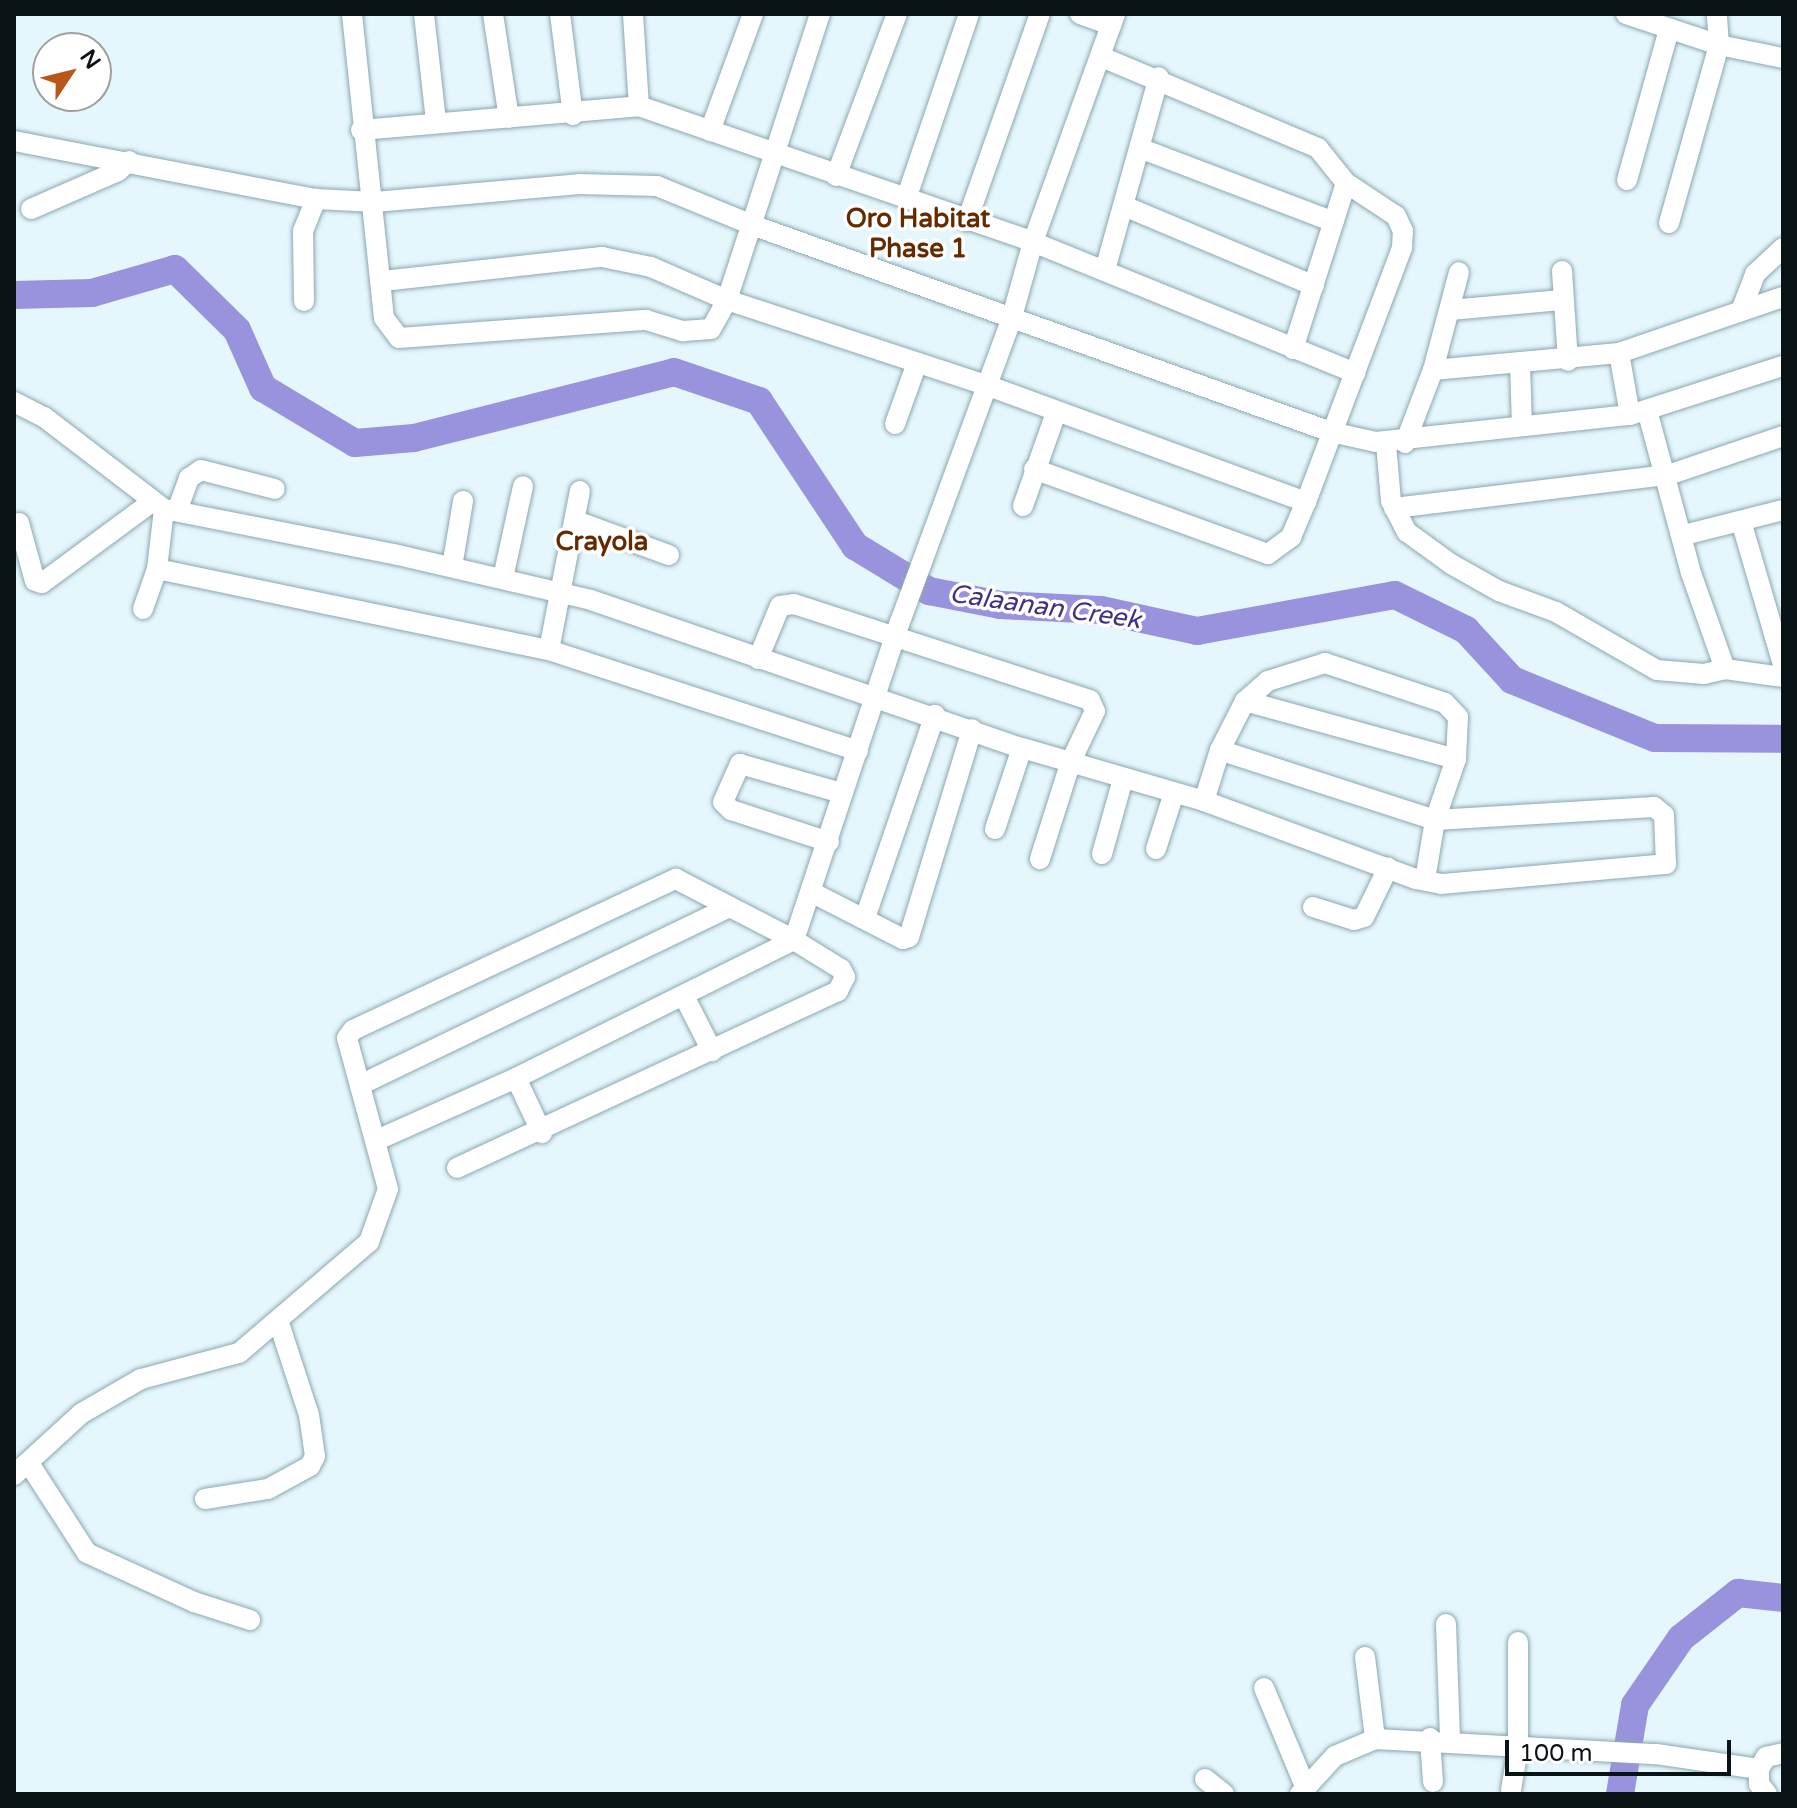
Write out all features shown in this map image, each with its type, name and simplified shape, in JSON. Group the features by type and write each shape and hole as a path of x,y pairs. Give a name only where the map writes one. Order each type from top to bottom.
{"street":[{"path":"352,14 361,130 375,202 384,318 399,338 646,320 698,333 711,329 727,300 777,154 820,14"},
{"path":"424,14 436,121"},
{"path":"493,14 509,118"},
{"path":"560,14 573,115"},
{"path":"633,14 639,106"},
{"path":"710,131 753,14"},
{"path":"836,176 897,14"},
{"path":"906,199 969,14"},
{"path":"967,221 1040,14"},
{"path":"377,1140 516,1078 794,940 813,893 842,793 878,697 898,629 1012,317 1033,242 1113,19 1080,14"},
{"path":"1626,14 1719,45 1783,58"},
{"path":"1669,223 1719,45 1717,14"},
{"path":"1627,180 1669,30"},
{"path":"1034,469 1268,554 1291,537 1402,248 1403,231 1388,208 1346,183 1318,148 1159,77 1101,57"},
{"path":"1105,270 1142,149 1159,77"},
{"path":"361,130 436,121 573,115 639,106 1033,242 1355,373"},
{"path":"14,141 316,199 375,202 617,183 657,186 752,225 1331,432 1395,443 1639,413 1783,366"},
{"path":"1142,149 1334,222"},
{"path":"31,209 118,171 129,161"},
{"path":"1293,349 1346,183"},
{"path":"304,301 303,231 316,199"},
{"path":"1124,206 1314,286"},
{"path":"1741,311 1755,274 1783,248"},
{"path":"383,281 602,257 651,267 727,300 986,385 1306,502"},
{"path":"1562,271 1568,361"},
{"path":"1459,272 1433,370 1395,443 1394,508 1407,532 1451,564 1499,591 1556,612 1620,653 1657,670 1704,674 1725,669 1783,677"},
{"path":"1433,370 1568,361 1619,353 1783,297"},
{"path":"1450,310 1562,300"},
{"path":"1619,353 1639,413 1668,475 1725,669"},
{"path":"895,424 917,363"},
{"path":"1520,363 1522,425"},
{"path":"14,402 44,417 165,507 560,592 935,715 1022,748 1204,801 1425,880 1442,884 1663,868 1667,860 1664,815 1654,807 1435,820 1220,750"},
{"path":"1023,506 1056,413"},
{"path":"1394,508 1668,475 1783,436"},
{"path":"19,523 35,581 42,583 165,507 189,478 201,470 275,489"},
{"path":"503,578 523,486"},
{"path":"549,650 580,491"},
{"path":"452,567 463,501"},
{"path":"143,609 157,569 165,507"},
{"path":"1684,535 1783,510"},
{"path":"576,521 669,555"},
{"path":"1741,521 1783,665"},
{"path":"157,569 549,650 858,751"},
{"path":"758,659 776,614 786,603 898,629 1090,700 1095,711 1071,761 1040,859"},
{"path":"1204,801 1220,750 1245,701 1268,681 1325,663 1445,703 1458,717 1456,759 1435,820 1425,880"},
{"path":"1245,701 1456,759"},
{"path":"865,918 935,715"},
{"path":"813,893 903,939 912,934 972,729"},
{"path":"995,829 1022,748"},
{"path":"829,842 731,810 723,802 740,764 751,764 842,793"},
{"path":"1102,854 1123,779"},
{"path":"1156,849 1174,793"},
{"path":"1313,907 1354,920 1364,917 1388,868"},
{"path":"250,1620 194,1602 87,1553 22,1470 94,1405 141,1379 239,1353 279,1323 369,1242 376,1230 388,1189 362,1084 347,1038 353,1030 671,879 794,940 841,969 844,986 542,1133 457,1168"},
{"path":"362,1084 730,907"},
{"path":"684,996 712,1051"},
{"path":"516,1078 542,1133"},
{"path":"205,1499 268,1489 302,1471 315,1456 316,1444 279,1323"},
{"path":"1433,1782 1440,1739 1446,1624"},
{"path":"1511,1790 1518,1748 1518,1642"},
{"path":"1365,1657 1375,1739"},
{"path":"1264,1688 1302,1790 1335,1756 1375,1739 1440,1739 1518,1748 1656,1754 1759,1769"},
{"path":"1767,1794 1759,1784 1759,1769 1766,1757 1783,1753"},
{"path":"1205,1779 1224,1794"}],"waterway":[{"name":"Calaanan Creek","path":"14,295 92,293 175,269 237,330 263,388 355,443 414,438 674,372 759,401 855,546 929,591 1001,605 1101,610 1197,631 1395,595 1466,630 1512,680 1655,738 1783,739"},
{"path":"1620,1794 1635,1705 1681,1638 1738,1593 1783,1598"}],"district":[{"name":"Oro Habitat Phase 1","path":"918,234"},
{"name":"Crayola","path":"602,542"}]}
